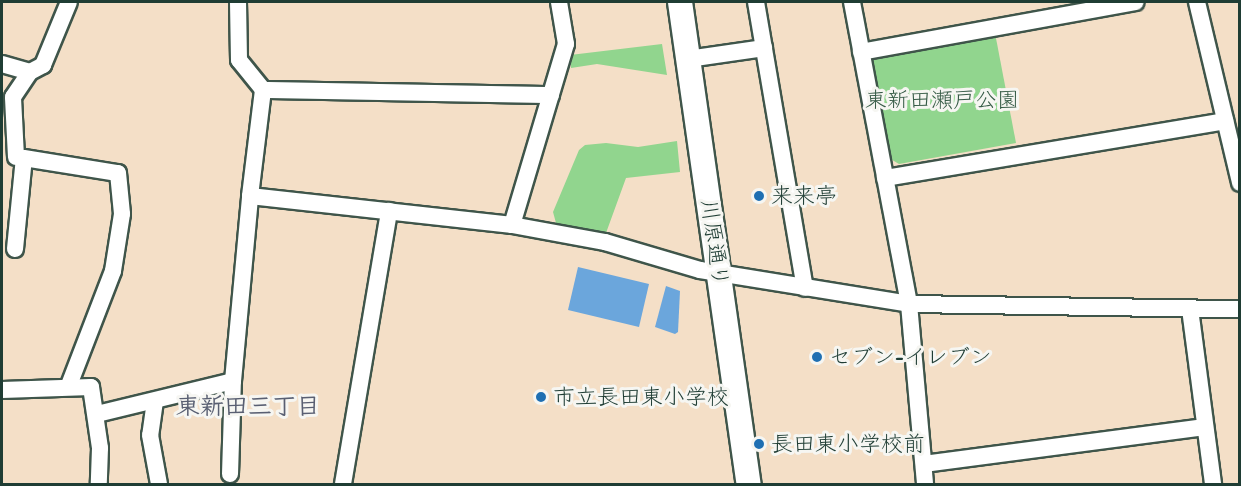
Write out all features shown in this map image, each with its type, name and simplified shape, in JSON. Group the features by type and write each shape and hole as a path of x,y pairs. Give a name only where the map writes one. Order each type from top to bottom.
{"street":[{"path":"15,249 13,97 30,72 43,65 69,2"},
{"path":"230,474 232,381 263,90 239,60 238,2"},
{"path":"512,225 566,44 559,2"},
{"name":"川原通り","path":"680,2 749,484"},
{"path":"756,2 805,288"},
{"path":"852,2 909,304 925,484"},
{"path":"861,52 1135,2"},
{"path":"1197,2 1239,183"},
{"path":"688,59 764,48"},
{"path":"2,64 30,72"},
{"path":"263,90 551,95"},
{"path":"885,178 1225,121"},
{"path":"14,156 118,173 122,214 113,271 69,385"},
{"path":"250,196 512,225 605,242 719,274 909,304 1239,309"},
{"path":"343,484 389,211"},
{"path":"1190,309 1213,484"},
{"path":"97,414 232,381"},
{"path":"2,390 69,385 91,387 97,414 99,484"},
{"path":"155,401 150,435 159,484"},
{"path":"924,464 1204,427"}],"green space":[{"name":"東新田瀬戸公園","path":"995,33 1016,143 899,164 889,158 870,56"},
{"path":"662,44 667,75 597,64 571,68 570,55"},
{"path":"677,141 680,172 626,178 606,233 556,223 553,212 579,150 585,145 606,143 638,147"}],"water":[{"path":"578,267 649,284 639,327 568,310"},
{"path":"666,286 680,291 678,332 675,334 655,327"}],"place":[{"name":"来来亭","path":"759,196"},
{"name":"セブン-イレブン","path":"817,357"},
{"name":"市立長田東小学校","path":"541,397"},
{"name":"長田東小学校前","path":"759,444"}],"district":[{"name":"東新田三丁目","path":"248,406"}]}
